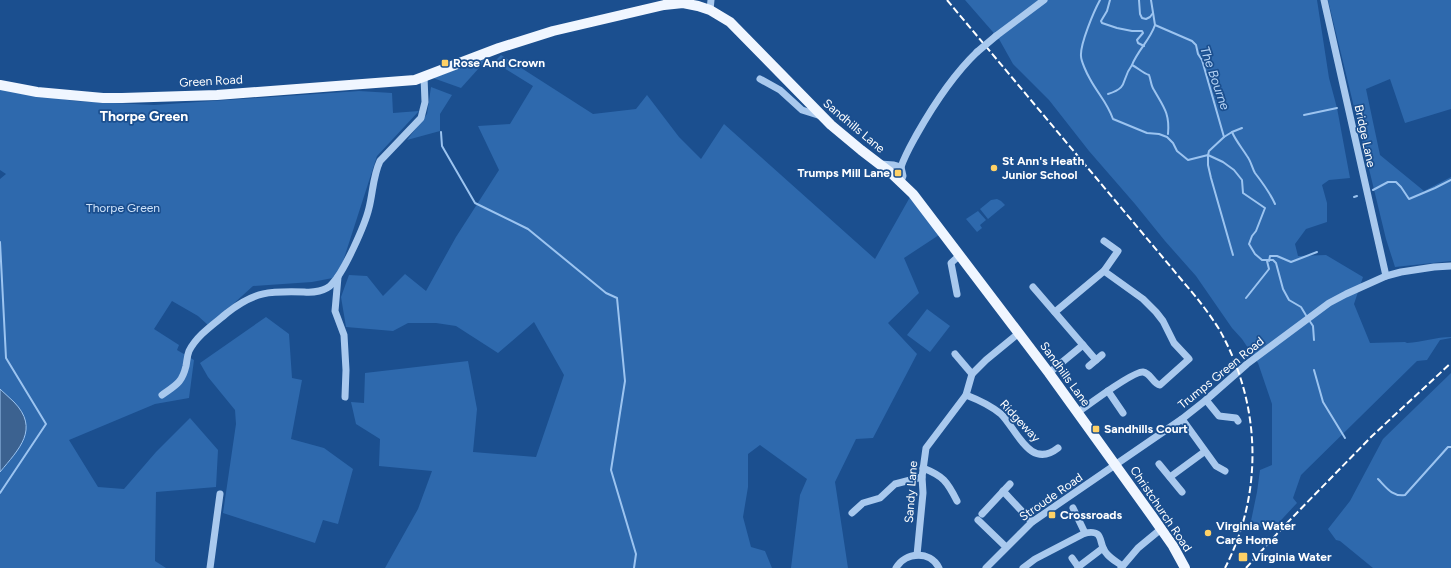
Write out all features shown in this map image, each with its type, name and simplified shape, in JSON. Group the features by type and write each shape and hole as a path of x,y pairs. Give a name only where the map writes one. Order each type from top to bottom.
{"main road":[{"name":"Sandhills Lane","path":"499,48 553,31 664,5 711,5 743,35 821,116 851,142 901,181 926,210 1019,333 1116,466"},
{"name":"Green Road","path":"0,85 43,93 103,98 217,95 328,87 414,80 499,48"},
{"name":"Christchurch Road","path":"1116,466 1161,528 1185,568"}],"street":[{"path":"901,181 901,167 904,159 928,113 961,67 976,52 1044,0"},
{"name":"Bridge Lane","path":"1324,0 1386,276"},
{"path":"162,395 180,382 186,367 189,351 202,333 238,304 263,293 277,291 317,291 332,285 338,277 355,245 368,209 376,170 380,161 421,118 425,102 424,77"},
{"path":"760,79 780,90 802,110 821,116"},
{"path":"880,164 901,167"},
{"path":"1055,312 1104,271 1118,251 1104,241"},
{"path":"957,294 952,263 960,255"},
{"path":"1386,276 1401,272 1451,266"},
{"path":"1104,271 1133,291 1151,308 1163,321 1174,343 1189,357 1188,361 1154,390"},
{"name":"Trumps Green Road","path":"1116,466 1182,419 1247,364 1337,298 1386,276"},
{"path":"338,277 335,311 344,335 346,370 344,397"},
{"path":"1033,287 1096,360"},
{"name":"Sandy Lane","path":"917,555 923,493 922,477 926,448 966,395 972,374 986,360 1019,333"},
{"path":"1049,373 1083,346"},
{"path":"955,354 972,374"},
{"path":"1090,366 1102,355"},
{"path":"1077,413 1108,391 1140,372 1148,374 1157,384 1160,385"},
{"path":"1108,391 1123,413"},
{"name":"Ridgeway","path":"966,395 994,408 1009,423 1020,441 1027,448 1040,454 1048,454 1058,448"},
{"path":"1206,400 1219,416 1236,418 1238,421"},
{"path":"1182,419 1204,452 1216,466 1225,472"},
{"path":"1170,478 1204,452"},
{"path":"1159,464 1182,492"},
{"name":"Stroude Road","path":"986,568 1032,522 1116,466"},
{"path":"923,468 938,474 949,485 957,500"},
{"path":"852,513 864,503 880,498 895,484 922,477"},
{"path":"1006,547 980,517 1010,484"},
{"path":"1003,492 1032,522"},
{"path":"210,568 220,494"},
{"path":"1073,508 1085,533"},
{"path":"1023,568 1035,559 1085,533 1093,532 1097,534 1102,541 1107,554 1121,567 1138,548 1161,528"},
{"path":"1072,558 1079,567 1104,548"},
{"path":"896,568 902,560 909,556 917,555 925,556 932,560 939,568"}],"green space":[{"path":"965,0 1317,0 1329,78 1337,108 1350,178 1329,180 1322,185 1327,203 1327,222 1306,229 1295,244 1298,256 1326,255 1363,277 1354,304 1370,343 1407,343 1440,338 1451,338 1440,340 1427,360 1417,361 1301,475 1293,498 1297,503 1270,532 1251,521 1260,470 1272,465 1272,404 1258,363 1196,276 1089,151 1049,100 1013,64 999,39"},
{"path":"1328,0 1451,0 1451,109 1405,123 1390,79 1366,89 1380,155 1424,191 1451,177 1451,261 1395,267 1386,239"},
{"path":"501,55 593,114 636,109 647,95 679,137 701,159 724,124 875,259 910,197 939,235 904,258 919,293 888,323 917,354 873,438 856,439 835,482 848,568 791,568 800,495 807,479 760,445 748,454 748,487 743,517 751,547 765,551 772,568 385,568 418,509 432,471 379,466 380,439 356,424 351,402 364,403 365,373 468,361 477,409 473,452 536,457 564,375 534,322 498,353 456,326 436,323 408,323 393,331 346,327 341,297 349,275 367,276 383,296 405,274 426,291 456,237 499,170 478,126 510,124 533,86 494,62"},
{"path":"488,58 461,88 433,78"},
{"path":"431,87 452,95 440,114 440,131 407,140 427,114"},
{"name":"Thorpe Green","path":"0,89 74,101 154,105 359,91 392,93 393,113 419,111 377,156 338,277 312,282 253,286 209,326 198,316 172,301 154,329 179,345 177,350 194,360 189,398 155,404 69,440 98,487 124,489 156,452 190,418 218,450 216,487 156,492 155,561 166,568 0,568 0,472 11,459 3,391 0,389 0,179 6,174 0,170"},
{"path":"997,199 1005,205 988,219 980,209 991,200"},
{"path":"978,211 986,220 980,225 982,228 977,232 966,219"},
{"path":"927,309 950,326 930,352 907,335"},
{"path":"266,317 289,334 292,378 302,380 291,439 324,448 353,469 338,524 323,520 315,543 223,513 236,424 235,410 208,377 200,363"},
{"path":"1451,373 1451,568 1373,568 1340,541 1336,540 1328,529 1350,501 1383,439"}],"shaded area":[{"path":"0,389 22,412 26,430 20,447 0,472"}],"waterway":[{"name":"The Bourne","path":"1100,0 1088,28 1081,51 1084,68 1113,119 1147,133 1159,134 1167,137 1173,143 1177,151 1188,160 1208,155 1208,165 1211,178 1233,255"},
{"path":"1110,0 1107,11 1101,21 1102,23 1117,28 1142,31 1143,33 1137,40 1138,43 1144,46"},
{"path":"1139,0 1140,14 1142,18 1146,19 1153,13"},
{"name":"The Bourne","path":"1151,0 1155,25 1192,41 1196,45 1198,54 1202,60 1224,137 1209,151 1208,155 1223,162 1234,170 1242,180 1243,193 1265,208 1249,244 1255,254 1262,260 1273,260 1276,263 1283,289 1289,300 1301,307 1307,317"},
{"path":"1155,25 1132,65 1149,75 1153,88 1167,115 1168,134"},
{"path":"1108,94 1122,86 1132,65"},
{"path":"1304,115 1337,108"},
{"path":"1232,132 1242,128"},
{"path":"441,132 442,146 475,203 528,229 606,293 617,298 625,381 611,470 636,554 634,568"},
{"path":"1224,137 1232,132 1248,158 1255,173 1275,204"},
{"path":"1373,190 1388,182 1396,182 1409,199 1451,180"},
{"path":"0,242 6,358 46,424 0,493"},
{"path":"1269,261 1270,256 1277,256 1291,262 1317,252"},
{"path":"1246,298 1269,269 1267,261"},
{"name":"The Bourne","path":"1309,320 1313,326 1314,340"},
{"name":"The Bourne","path":"1314,370 1323,402 1345,438"},
{"name":"The Bourne","path":"1378,479 1393,493 1405,495 1448,447 1451,447"}],"railway":[{"path":"947,0 1196,297 1219,329 1233,357 1243,387 1250,417 1252,448 1251,478 1246,509 1238,539 1225,568"},
{"path":"1246,568 1285,525 1372,436 1451,363"}],"place":[{"name":"Rose And Crown","path":"445,63"},
{"name":"St Ann's Heath Junior School","path":"994,168"},
{"name":"Trumps Mill Lane","path":"898,173"},
{"name":"Sandhills Court","path":"1096,429"},
{"name":"Crossroads","path":"1052,515"},
{"name":"Virginia Water Care Home","path":"1208,533"},
{"name":"Virginia Water","path":"1243,557"}],"district":[{"name":"Thorpe Green","path":"144,116"}]}
